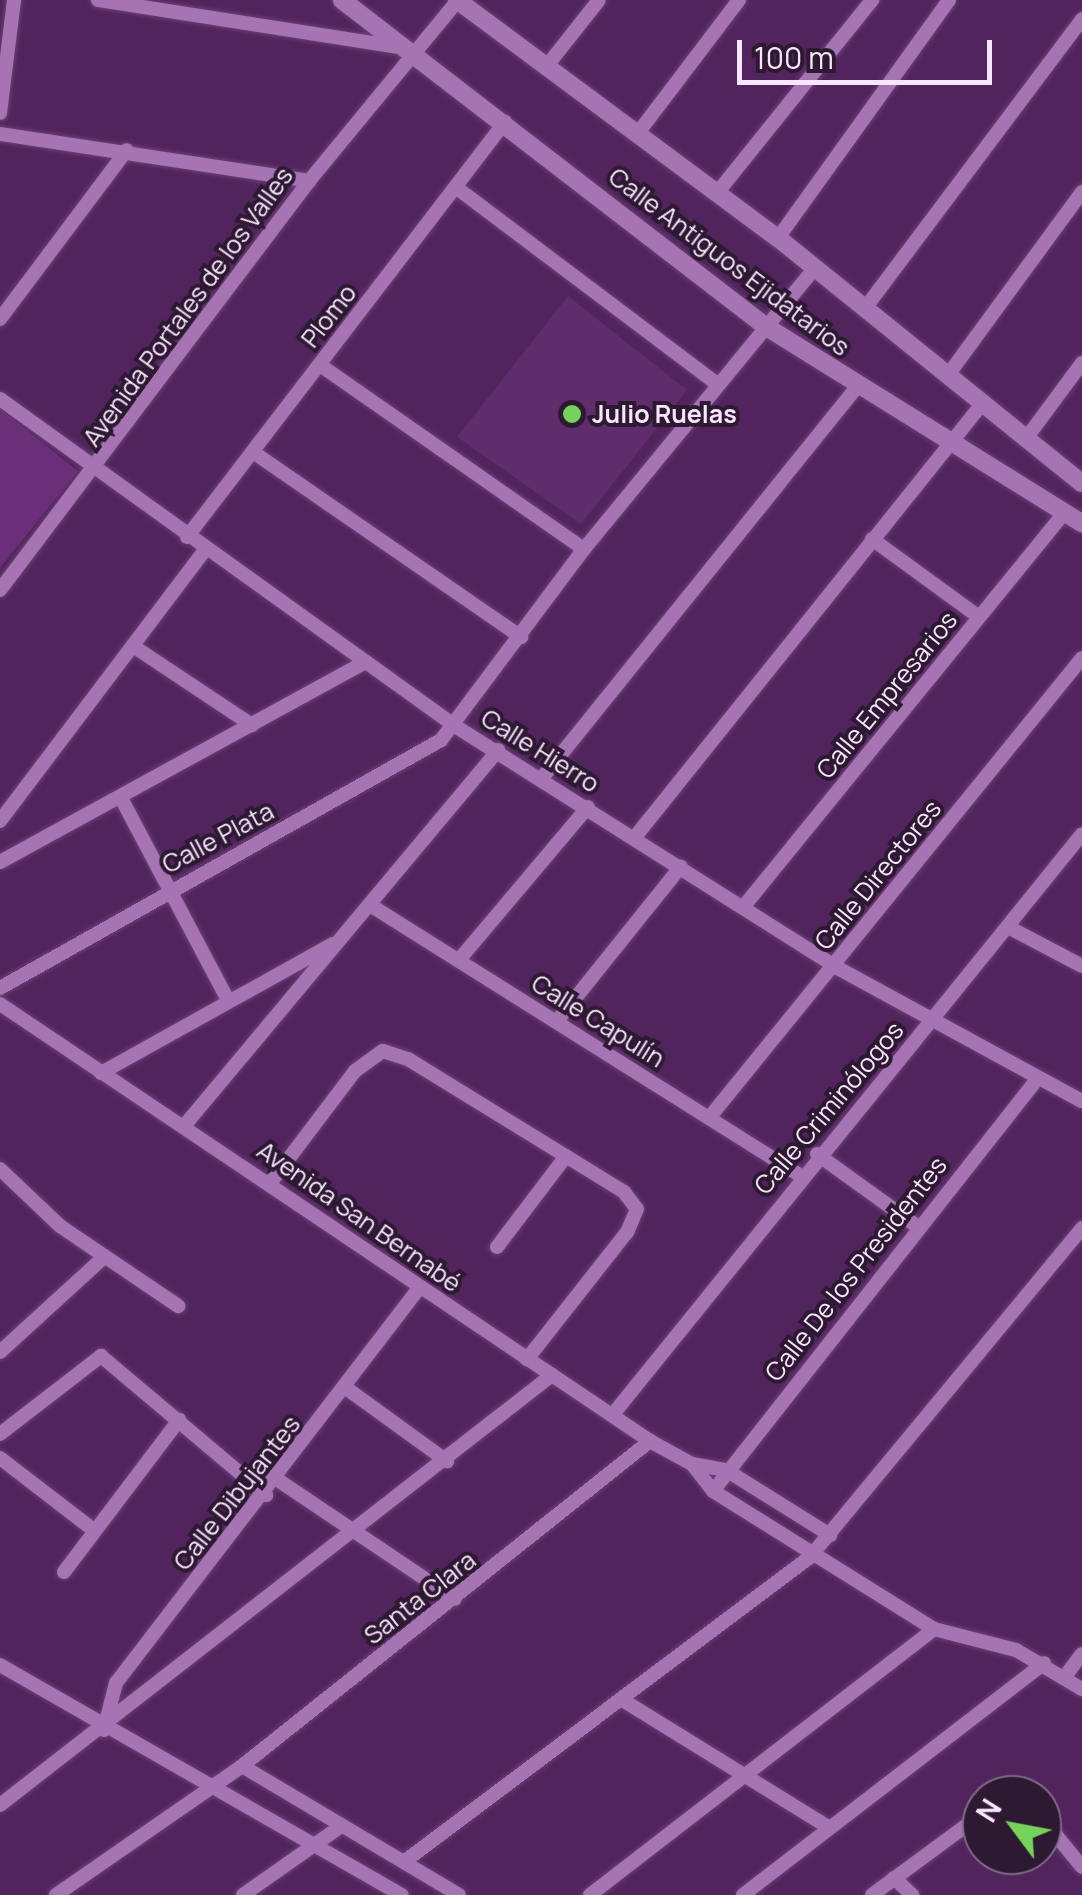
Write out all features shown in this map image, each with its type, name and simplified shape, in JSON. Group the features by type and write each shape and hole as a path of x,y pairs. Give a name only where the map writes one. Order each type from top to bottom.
{"street":[{"path":"0,114 14,0"},
{"name":"Calle Antiguos Ejidatarios","path":"98,0 413,51"},
{"name":"Calle Antiguos Ejidatarios","path":"342,0 765,326 856,388 951,440 1082,522"},
{"name":"Calle Antiguos Ejidatarios","path":"458,0 816,267 1082,483"},
{"name":"Avenida Portales de los Valles","path":"0,590 94,472 309,181 458,0"},
{"path":"546,67 599,0"},
{"path":"638,133 740,0"},
{"path":"716,193 872,0"},
{"path":"778,238 949,0"},
{"path":"866,307 1082,19"},
{"name":"Plomo","path":"188,536 505,122"},
{"path":"0,134 127,150 309,181"},
{"path":"0,320 127,150"},
{"path":"457,188 716,383"},
{"path":"948,375 1082,192"},
{"name":"Calle Plata","path":"0,988 172,888 421,754 455,726 584,549 716,383 816,267"},
{"path":"1025,440 1082,363"},
{"path":"320,365 584,549"},
{"path":"542,778 856,388"},
{"name":"Calle Hierro","path":"0,399 94,472 455,726 588,806 834,966 1082,1102"},
{"path":"636,837 982,404"},
{"path":"254,452 521,637"},
{"name":"Calle Empresarios","path":"744,906 1065,512"},
{"path":"872,539 979,617"},
{"path":"0,821 206,550"},
{"path":"133,646 252,725"},
{"name":"Calle Directores","path":"709,1118 1082,658"},
{"path":"0,862 366,662"},
{"path":"184,1126 498,750"},
{"path":"121,798 227,998"},
{"path":"459,960 588,806"},
{"name":"Calle Criminólogos","path":"614,1413 817,1154 1010,928 1082,834"},
{"path":"557,1022 681,866"},
{"name":"Calle Capulín","path":"370,905 801,1176"},
{"path":"1010,928 1082,966"},
{"path":"101,1073 227,998 338,942"},
{"name":"Avenida San Bernabé","path":"0,1004 271,1182 420,1288 650,1440 692,1464 726,1470 830,1535"},
{"path":"271,1182 356,1072 383,1052 408,1059 624,1192 636,1209 628,1232 527,1360"},
{"name":"Calle De los Presidentes","path":"713,1491 917,1226 1038,1078"},
{"path":"817,1154 917,1226"},
{"path":"497,1247 566,1156"},
{"path":"0,1169 103,1258 178,1306"},
{"path":"405,1861 624,1701 810,1557 1082,1228"},
{"path":"0,1329 6,1347 103,1258"},
{"name":"Calle Dibujantes","path":"104,1730 116,1683 278,1480 420,1288"},
{"path":"0,1434 94,1356 179,1420 266,1495"},
{"path":"0,1805 104,1730 361,1531 552,1375"},
{"path":"346,1388 447,1461"},
{"path":"64,1572 91,1528 179,1420"},
{"name":"Santa Clara","path":"56,1895 242,1766 455,1600 650,1440"},
{"path":"0,1458 91,1528"},
{"name":"Avenida San Bernabé","path":"692,1464 713,1491 810,1557 934,1629 1044,1663 1082,1689"},
{"path":"278,1480 361,1531 455,1600"},
{"path":"590,1895 740,1773 934,1629"},
{"path":"1066,1675 1082,1654"},
{"path":"742,1895 1044,1663"},
{"path":"0,1665 104,1730 212,1785 402,1895"},
{"path":"624,1701 828,1828"},
{"path":"242,1766 459,1895"},
{"path":"243,1895 341,1826"},
{"path":"872,1895 962,1829"},
{"path":"1062,1842 1082,1867"},
{"path":"894,1878 912,1895"},
{"path":"424,1895 439,1883"}],"shaded area":[{"name":"Julio Ruelas","path":"568,296 687,390 581,524 457,437"},
{"path":"0,409 78,471 0,568"}],"place":[{"name":"Julio Ruelas","path":"572,414"}]}
